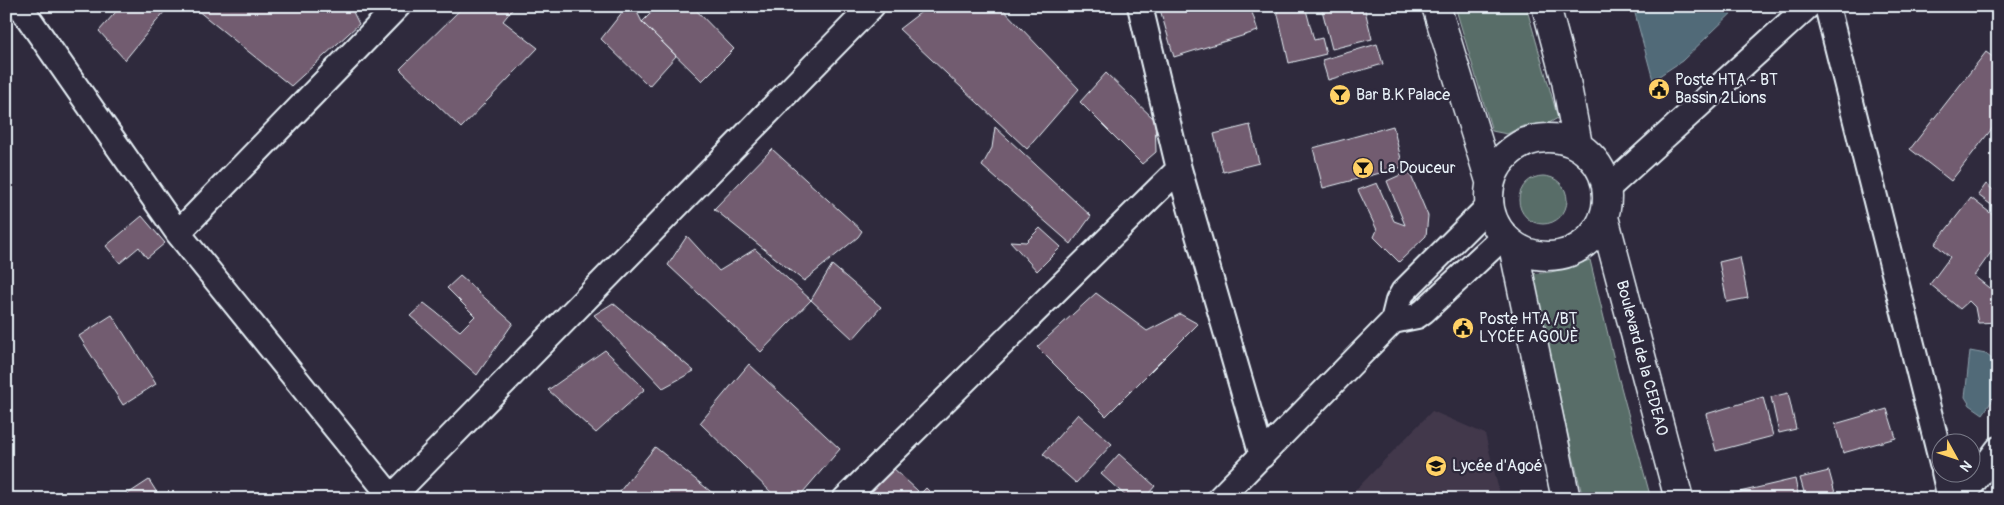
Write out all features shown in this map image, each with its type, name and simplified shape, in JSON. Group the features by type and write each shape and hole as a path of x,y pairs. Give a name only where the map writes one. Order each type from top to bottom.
{"main road":[{"path":"1436,6 1489,194 1493,222 1508,241 1538,256 1566,254 1589,240 1604,217 1608,188 1598,163 1578,145 1552,136 1525,141 1503,156 1489,194"},
{"path":"1546,6 1566,81 1578,145"},
{"name":"Boulevard de la CEDEAO","path":"1604,217 1679,499"},
{"path":"1508,241 1566,499"}],"street":[{"path":"20,6 178,233 392,498 872,6"},
{"path":"178,233 398,6"},
{"path":"1140,6 1178,169 1262,456"},
{"path":"1608,188 1808,6"},
{"path":"1827,6 1934,432"},
{"path":"846,499 1178,169"},
{"path":"1219,499 1394,321 1398,301 1403,292 1489,194"},
{"path":"1394,321 1417,316 1508,241"},
{"path":"1961,499 1998,449"},
{"path":"1946,482 1950,499"}],"shaded area":[{"name":"Lycée d'Agoé","path":"1432,411 1485,434 1501,499 1347,499"}],"green space":[{"path":"1455,6 1526,6 1558,118 1549,123 1523,126 1507,134 1492,131"},
{"path":"1538,176 1548,176 1560,183 1567,195 1567,205 1560,217 1548,224 1538,224 1530,220 1523,213 1519,205 1519,195 1523,187 1530,180"},
{"path":"1590,260 1618,376 1651,499 1583,499 1531,274 1551,272"}],"water":[{"path":"1633,6 1739,6 1682,61 1653,80"},
{"path":"1970,351 1986,354 1998,364 1998,392 1983,414 1970,405 1965,397"}],"building":[{"path":"121,6 169,6 125,60 99,31"},
{"path":"192,6 355,6 352,10 359,24 291,86"},
{"path":"464,6 515,6 503,21 538,48 461,128 400,69"},
{"path":"627,6 634,6 642,22 676,56 649,86 601,39"},
{"path":"658,6 692,6 734,49 702,81 642,22"},
{"path":"929,6 1000,6 1079,89 1027,149 899,29"},
{"path":"1159,6 1250,6 1258,31 1174,57"},
{"path":"1276,6 1305,6 1314,40 1322,38 1326,54 1289,63"},
{"path":"1321,6 1364,6 1372,39 1332,49"},
{"path":"1377,44 1383,64 1328,80 1322,60"},
{"path":"1986,52 1998,61 1998,121 1951,181 1910,149"},
{"path":"1106,73 1155,120 1156,152 1142,164 1080,102"},
{"path":"1250,125 1259,163 1223,172 1214,134"},
{"path":"1393,126 1403,167 1323,188 1313,148"},
{"path":"995,127 1091,216 1071,244 982,166 992,148"},
{"path":"772,149 862,231 858,237 804,281 714,209"},
{"path":"1409,171 1428,216 1426,236 1399,262 1374,237 1377,230 1358,190 1377,183 1394,221 1405,225 1387,181"},
{"path":"1986,184 1998,194 1998,202 1994,207 1978,195"},
{"path":"1971,198 1998,219 1998,253 1996,254 1992,251 1974,276 1998,295 1998,322 1978,323 1975,307 1969,301 1960,309 1930,284 1950,257 1935,244"},
{"path":"142,216 165,243 147,258 139,247 120,263 106,246"},
{"path":"1040,228 1061,247 1037,271 1010,241 1026,242"},
{"path":"687,236 719,271 755,249 811,300 761,352 668,265"},
{"path":"1740,257 1748,298 1727,302 1719,262"},
{"path":"832,265 881,307 853,339 811,300"},
{"path":"460,276 513,323 477,375 410,316 424,303 460,331 475,316 447,288"},
{"path":"1096,293 1147,331 1180,314 1198,324 1106,416 1037,347"},
{"path":"613,303 694,371 663,388 594,315"},
{"path":"112,315 156,384 123,405 79,336"},
{"path":"605,350 645,389 596,433 548,390"},
{"path":"749,364 840,449 797,499 778,499 700,423"},
{"path":"1788,393 1796,429 1779,433 1771,397"},
{"path":"1763,397 1773,436 1716,451 1706,414"},
{"path":"1887,409 1896,438 1843,453 1835,424"},
{"path":"1078,414 1112,444 1076,483 1043,454"},
{"path":"655,447 720,499 630,499 620,491"},
{"path":"1119,454 1155,486 1144,499 1129,499 1101,474"},
{"path":"891,466 918,491 911,499 860,499"},
{"path":"1829,471 1835,493 1806,499 1800,478"},
{"path":"1795,479 1799,499 1733,499 1731,494"},
{"path":"149,480 161,499 120,499"},
{"path":"926,488 937,499 915,499"}],"place":[{"name":"Poste HTA - BT Bassin 2Lions","path":"1659,89"},
{"name":"Bar B.K Palace","path":"1340,95"},
{"name":"La Douceur","path":"1363,168"},
{"name":"Poste HTA /BT LYCÉE AGOUÈ","path":"1463,328"},
{"name":"Lycée d'Agoé","path":"1436,466"}]}
